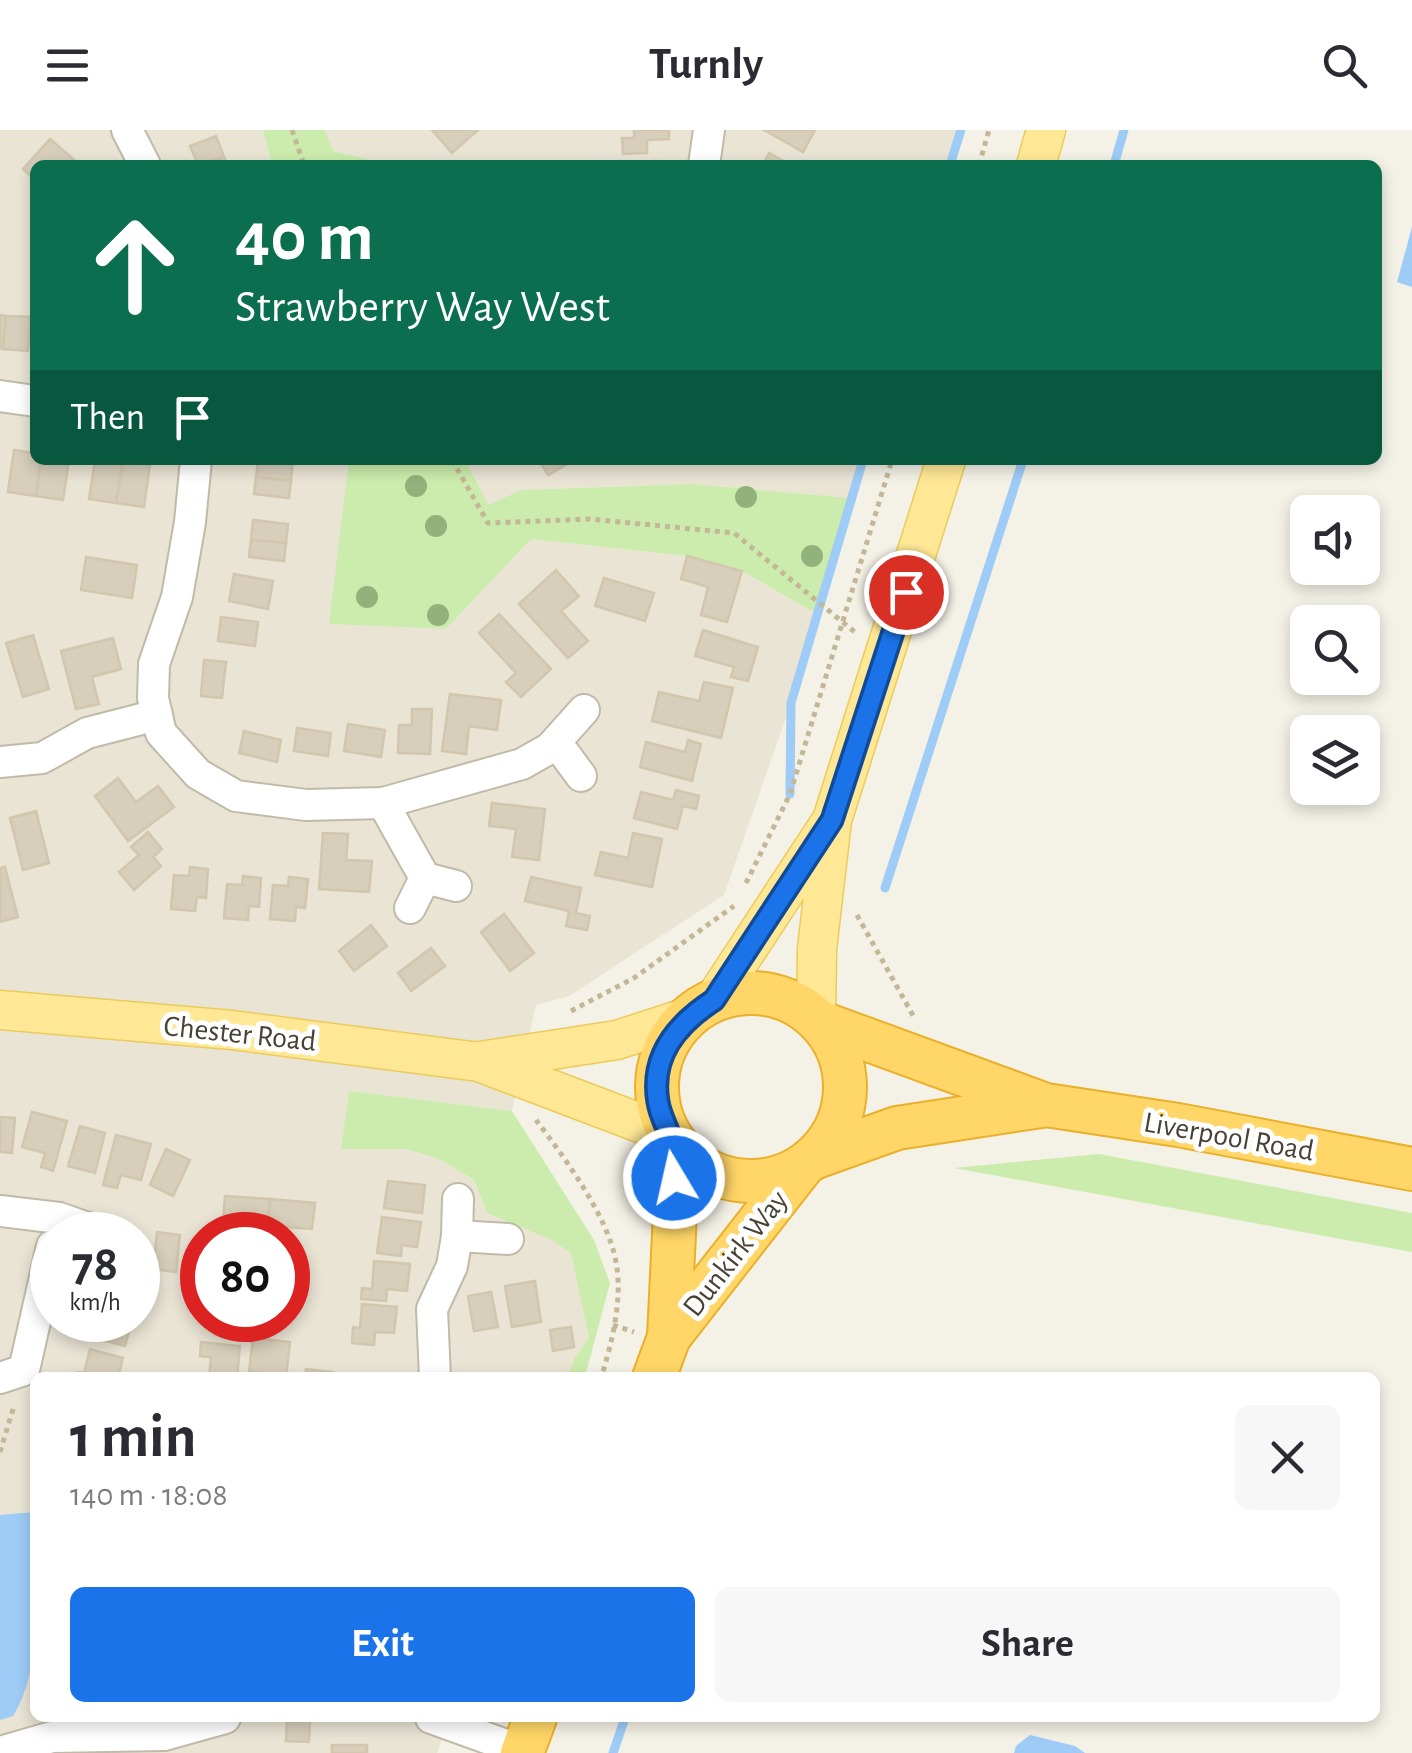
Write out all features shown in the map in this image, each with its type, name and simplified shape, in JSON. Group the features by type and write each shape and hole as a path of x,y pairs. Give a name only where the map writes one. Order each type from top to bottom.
{"highway":[{"path":"744,992 775,995 819,1020 837,1048 845,1075 844,1109 830,1139 807,1163 768,1181 725,1179 696,1164 671,1138 658,1104 657,1074 666,1047 700,1009 744,992"},
{"name":"Liverpool Road","path":"819,1020 1046,1105 1178,1125 1412,1169"},
{"name":"Liverpool Road","path":"807,1163 897,1128 1046,1105"},
{"name":"Dunkirk Way","path":"663,1352 675,1213 671,1138"},
{"name":"Dunkirk Way","path":"663,1352 807,1163"}],"main road":[{"path":"1037,160 1046,130"},
{"path":"819,1020 817,949 837,807 944,465"},
{"path":"700,1009 837,807"},
{"name":"Chester Road","path":"536,1068 700,1009"},
{"name":"Chester Road","path":"0,1010 232,1030 536,1068 671,1138"}],"street":[{"path":"126,130 141,160"},
{"path":"705,160 709,130"},
{"path":"0,396 30,400"},
{"path":"196,465 177,597 154,664 153,698 161,733 198,774 236,796 306,805 383,803 522,764 556,742 584,710"},
{"path":"0,762 42,758 87,733 157,716"},
{"path":"556,742 582,776"},
{"path":"383,803 424,878 456,886"},
{"path":"410,908 424,878"},
{"path":"435,1372 432,1310 452,1266 458,1236 458,1198"},
{"path":"0,1210 30,1223"},
{"path":"458,1236 508,1239"},
{"path":"20,1378 30,1337"},
{"path":"0,1752 33,1729 81,1744 158,1744 215,1722"},
{"path":"448,1722 527,1740"}],"path":[{"path":"292,130 302,160"},
{"path":"980,160 989,130"},
{"path":"455,465 488,524 590,519 734,533 886,657"},
{"path":"744,888 795,780 890,465"},
{"path":"795,780 837,807"},
{"path":"849,900 922,1033"},
{"path":"602,1372 618,1294 616,1260 594,1206 526,1107 542,1027 634,978 736,904"},
{"path":"613,1324 663,1352"},
{"path":"0,1452 20,1378"}],"shaded area":[{"path":"0,130 263,130 271,160 30,160 30,465 348,465 330,624 446,629 531,539 687,556 742,571 817,614 791,703 724,895 569,996 536,1005 512,1111 349,1092 341,1149 406,1149 441,1159 474,1180 487,1213 553,1240 572,1253 589,1337 570,1372 30,1372 30,1722 448,1722 437,1753 0,1753"},
{"path":"325,130 961,130 952,160 372,160 332,151"},
{"path":"467,465 861,465 851,498 692,484 521,490 487,506"}],"green space":[{"path":"263,130 325,130 333,151 372,160 271,160"},
{"path":"348,465 468,465 488,505 521,490 692,484 851,498 817,614 742,571 687,556 531,539 446,629 329,624"},
{"path":"349,1091 512,1111 594,1240 610,1283 586,1372 570,1372 589,1337 571,1253 552,1240 487,1213 474,1180 440,1159 406,1149 341,1149"},
{"path":"1099,1154 1412,1213 1412,1252 954,1168"}],"water":[{"path":"1412,227 1412,287 1397,282"},
{"path":"30,1512 30,1671 13,1716 0,1720 0,1515"},
{"path":"1030,1735 1075,1746 1085,1753 1014,1753 1016,1746"}],"building":[{"path":"432,130 478,130 452,153"},
{"path":"634,130 669,130 669,139 647,140 647,153 623,154 622,138 634,138"},
{"path":"764,130 815,130 803,152"},
{"path":"216,136 224,157 196,160 190,146"},
{"path":"50,139 74,160 31,160"},
{"path":"0,315 6,316 3,349 0,348"},
{"path":"6,316 30,317 28,351 3,349"},
{"path":"14,450 30,452 30,465 40,465 36,496 8,492"},
{"path":"40,465 68,465 63,500 36,496"},
{"path":"94,465 122,465 116,503 89,499"},
{"path":"122,465 150,465 144,507 116,503"},
{"path":"257,465 293,465 291,481 256,477"},
{"path":"542,465 566,465 548,475"},
{"path":"256,477 291,481 289,498 254,494"},
{"path":"253,520 288,524 286,543 251,540"},
{"path":"251,540 286,543 284,561 249,557"},
{"path":"687,556 742,571 727,622 701,615 708,587 681,579"},
{"path":"86,557 137,565 132,598 81,590"},
{"path":"556,570 579,596 561,611 588,641 568,658 519,604"},
{"path":"234,574 273,581 268,609 229,601"},
{"path":"604,578 654,593 645,621 595,606"},
{"path":"499,614 551,669 521,697 506,682 516,673 479,633"},
{"path":"221,617 258,622 255,646 218,641"},
{"path":"703,630 758,647 748,681 731,677 734,667 695,656"},
{"path":"33,635 49,689 23,697 6,643"},
{"path":"113,638 121,669 92,677 99,704 76,709 61,651"},
{"path":"204,660 226,662 222,698 201,696"},
{"path":"704,682 733,688 721,738 652,721 659,692 699,701"},
{"path":"450,694 501,700 497,730 469,726 466,754 442,751"},
{"path":"412,709 432,709 430,754 398,753 399,725 412,725"},
{"path":"348,724 385,730 381,757 344,751"},
{"path":"297,728 331,733 328,756 294,751"},
{"path":"244,731 281,740 277,762 239,753"},
{"path":"688,740 701,744 692,781 640,767 646,742 685,752"},
{"path":"118,778 136,802 158,786 174,807 128,841 95,796"},
{"path":"676,790 699,796 696,809 683,806 677,829 634,818 641,792 673,800"},
{"path":"492,803 545,809 539,860 512,857 516,829 489,826"},
{"path":"36,811 49,863 23,870 10,818"},
{"path":"148,832 162,849 153,857 161,866 134,890 119,872 139,855 131,847"},
{"path":"323,833 348,834 346,860 372,861 369,892 319,889"},
{"path":"633,833 662,839 652,887 595,875 601,852 628,858"},
{"path":"5,867 18,917 0,922 0,868"},
{"path":"190,867 208,869 206,898 197,897 195,911 171,909 174,875 189,876"},
{"path":"243,876 261,878 259,907 249,906 248,920 224,918 227,884 242,885"},
{"path":"289,877 308,879 305,908 296,907 295,921 270,919 273,885 288,886"},
{"path":"531,877 581,888 576,913 590,916 587,930 566,926 569,911 525,901"},
{"path":"504,914 534,953 510,971 481,932"},
{"path":"371,925 387,946 354,971 339,951"},
{"path":"431,948 445,966 411,991 398,973"},
{"path":"32,1112 67,1121 53,1171 41,1167 45,1153 22,1147"},
{"path":"0,1117 15,1118 12,1153 0,1152"},
{"path":"80,1126 105,1133 95,1173 68,1166"},
{"path":"116,1135 151,1144 141,1180 121,1175 117,1188 103,1185"},
{"path":"166,1149 190,1160 173,1196 150,1185"},
{"path":"388,1181 425,1185 422,1213 384,1208"},
{"path":"225,1196 270,1199 269,1212 224,1212"},
{"path":"270,1199 315,1203 312,1229 310,1212 269,1212"},
{"path":"382,1217 421,1222 417,1247 402,1245 401,1256 377,1253"},
{"path":"160,1232 180,1235 176,1272 160,1270"},
{"path":"374,1261 410,1264 407,1291 387,1289 386,1301 361,1299 362,1288 372,1289"},
{"path":"535,1281 541,1322 512,1327 505,1286"},
{"path":"491,1292 498,1327 474,1331 468,1296"},
{"path":"362,1304 397,1307 394,1333 375,1332 374,1345 352,1343 353,1327 360,1328"},
{"path":"571,1327 574,1347 553,1351 550,1330"},
{"path":"201,1342 240,1346 238,1372 210,1372 211,1357 200,1356"},
{"path":"253,1342 290,1342 287,1372 249,1371"},
{"path":"90,1349 123,1358 120,1372 84,1372"},
{"path":"287,1722 310,1722 309,1742 286,1741"},
{"path":"332,1745 367,1745 367,1753 332,1753"}],"waterway":[{"path":"952,160 961,130"},
{"path":"1115,160 1124,130"},
{"path":"790,794 791,703 862,465"},
{"path":"885,888 1021,465"},
{"path":"613,1753 624,1722"}],"route":[{"path":"674,1178 673,1142 658,1104 657,1074 666,1047 688,1017 714,1000 832,820 906,592"}]}
